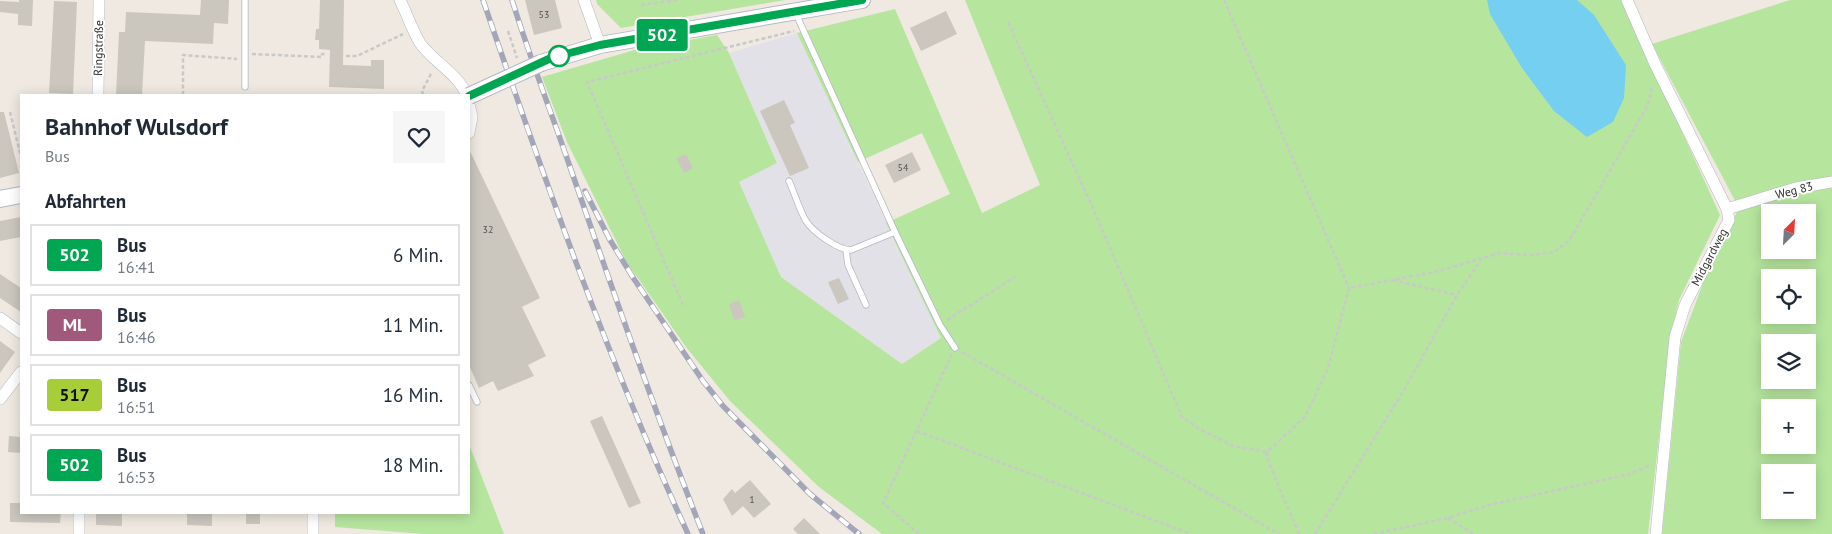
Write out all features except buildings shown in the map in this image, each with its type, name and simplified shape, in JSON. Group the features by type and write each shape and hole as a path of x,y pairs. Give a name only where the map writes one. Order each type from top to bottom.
{"street":[{"name":"Ringstraße","path":"98,94 99,0"},
{"path":"400,0 420,43 467,94"},
{"path":"584,0 600,45"},
{"path":"470,95 541,63 600,45 715,26 794,10 862,0"},
{"path":"1627,0 1655,64 1727,209"},
{"path":"470,108 472,116 470,127"},
{"name":"Weg 83","path":"1727,209 1796,188 1832,182"},
{"path":"0,199 20,195"},
{"name":"Midgardweg","path":"1656,534 1675,337 1685,305 1729,220 1727,209"},
{"path":"0,318 20,332"},
{"path":"0,400 20,373"},
{"path":"79,514 79,534"},
{"path":"313,514 313,534"}],"lane":[{"path":"245,0 245,87"},
{"path":"794,10 895,232 940,325 955,348"},
{"path":"789,182 806,222 838,247 851,250 895,232"},
{"path":"846,250 848,265 866,305"},
{"path":"470,387 477,402"}],"path":[{"path":"641,5 678,0"},
{"path":"1224,0 1349,288 1328,368 1304,417 1268,452 1268,461 1299,534"},
{"path":"1008,22 1094,208 1182,417 1198,428 1233,446 1268,452"},
{"path":"346,56 357,56 414,29"},
{"path":"683,305 587,82 803,29"},
{"path":"508,31 516,56"},
{"path":"183,94 183,55 322,57 322,54 327,54"},
{"path":"423,94 422,91 437,62"},
{"path":"1349,288 1435,272 1500,253 1529,255 1554,252 1569,241 1585,217 1648,105 1655,64"},
{"path":"10,112 20,152"},
{"path":"1315,534 1404,390 1457,295 1480,260"},
{"path":"940,325 1015,278"},
{"path":"1392,280 1457,295"},
{"path":"919,534 883,503 955,348 1279,534"},
{"path":"917,432 1191,534"},
{"path":"1374,534 1448,518 1489,505 1630,474 1663,460"},
{"path":"1448,518 1473,534"}],"shaded area":[{"path":"797,33 941,338 902,364 781,277 739,182 777,162 729,53"}],"green space":[{"path":"596,0 785,0 621,28 597,4"},
{"path":"965,0 1622,0 1720,215 1679,300 1670,340 1648,534 882,534 819,487 730,401 686,347 626,261 567,142 542,77 638,49 717,35 729,53 777,163 739,182 781,277 902,364 941,338 886,223 950,194 922,133 858,162 797,33 895,9 982,213 1040,185"},
{"path":"1790,0 1832,0 1832,534 1662,534 1681,342 1705,278 1739,208 1652,44"},
{"path":"470,447 504,534 424,534 335,527 335,514 470,514"}],"water":[{"path":"1487,0 1577,0 1594,15 1626,65 1624,98 1613,122 1587,137 1554,111 1522,68 1490,14"}],"railway":[{"path":"483,0 554,203 604,336 688,534"},
{"path":"512,0 532,62 634,350 703,534"},
{"path":"585,191 610,240 634,279 703,381 723,406 810,494 859,534"}],"bus line":[{"name":"502","path":"470,96 551,58 600,45 715,26 794,10 862,0"}]}
